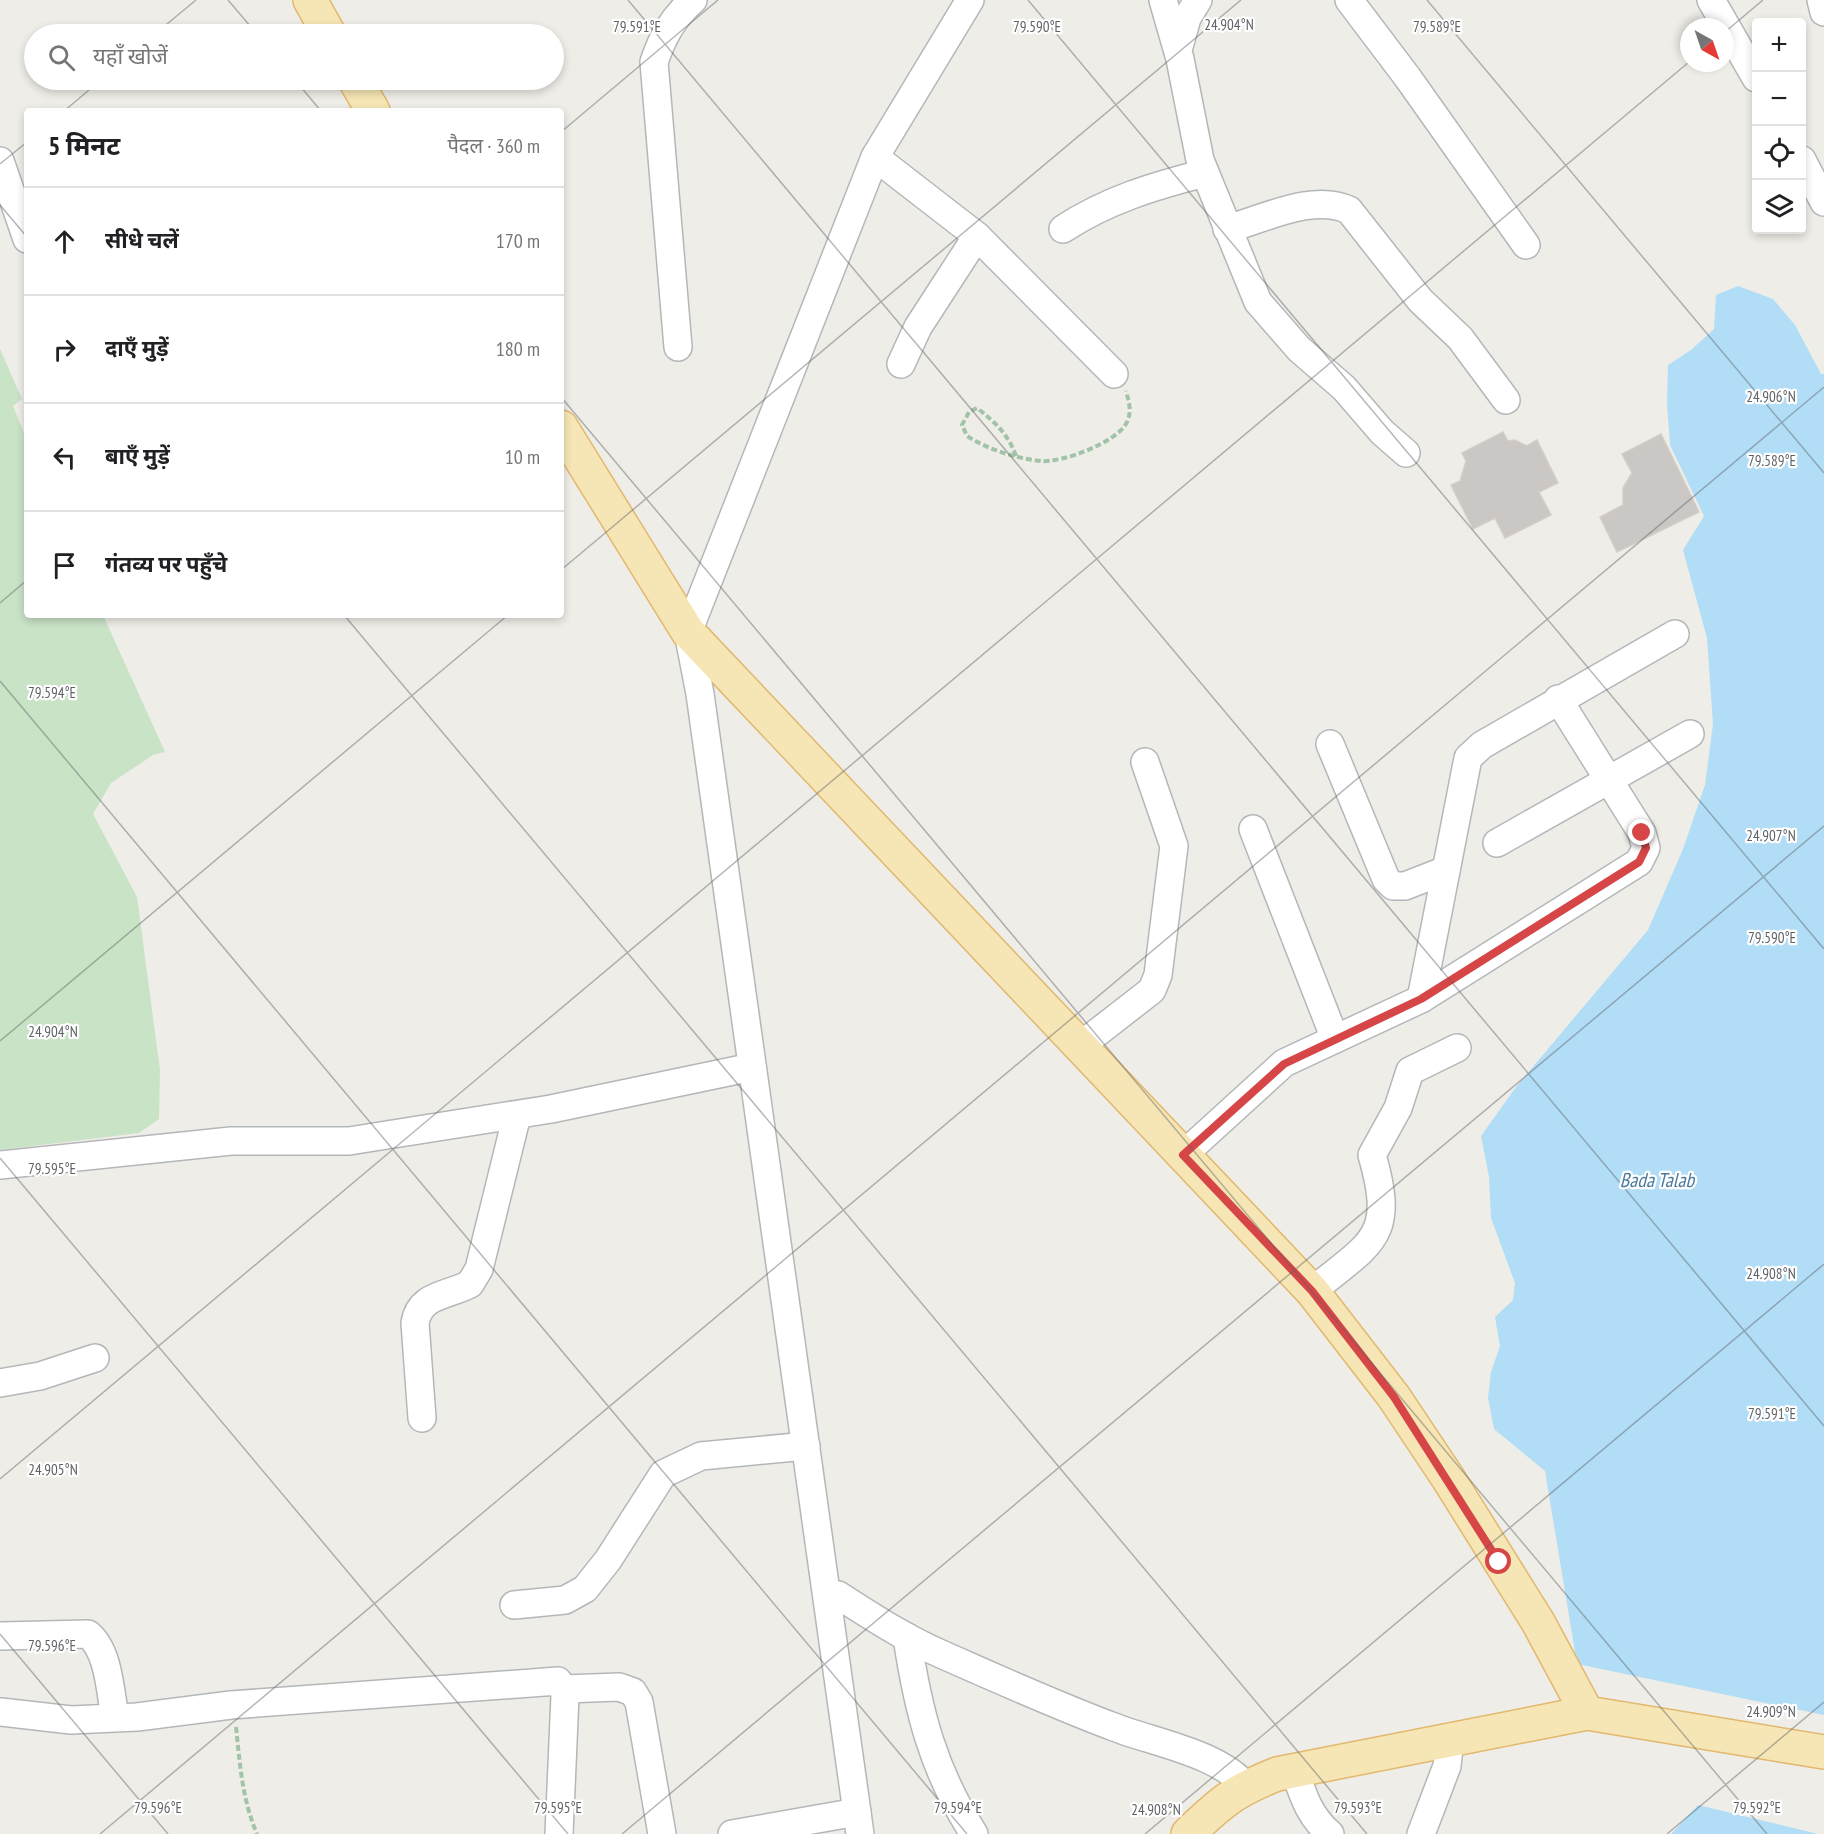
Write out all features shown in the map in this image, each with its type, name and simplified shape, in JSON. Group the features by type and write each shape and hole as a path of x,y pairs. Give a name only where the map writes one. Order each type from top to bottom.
{"main road":[{"path":"310,0 323,24"},
{"path":"331,0 344,24"},
{"path":"361,90 371,108"},
{"path":"382,90 392,108"},
{"path":"564,432 688,632 1312,1291 1394,1397 1448,1478 1538,1622 1587,1713"},
{"path":"1188,1834 1223,1800 1245,1786 1294,1769 1587,1713 1824,1752"}],"street":[{"path":"678,347 654,62 663,35 676,16 693,0"},
{"path":"732,1834 859,1823 700,694 688,632 875,157 970,0"},
{"path":"1163,0 1178,51 1205,173 1258,302 1299,349 1344,388 1382,432 1406,453"},
{"path":"1178,51 1186,18 1198,0"},
{"path":"1349,0 1408,78 1526,245"},
{"path":"1711,0 1753,72"},
{"path":"1821,0 1824,12"},
{"path":"875,157 977,236 1114,375"},
{"path":"0,161 24,230"},
{"path":"1806,168 1824,202"},
{"path":"1062,229 1088,213 1144,189 1205,173"},
{"path":"1227,229 1313,203 1338,205 1349,210 1420,300 1460,339 1506,400"},
{"path":"901,364 918,327 977,236"},
{"path":"1421,999 1468,758 1482,745 1558,699 1675,634"},
{"path":"1183,1155 1284,1064 1421,999 1639,862 1646,848 1642,833 1558,699"},
{"path":"1497,843 1607,778 1690,734"},
{"path":"1330,744 1386,879 1393,886 1406,886 1446,870"},
{"path":"1080,1046 1152,990 1158,975 1174,846 1145,762"},
{"path":"1253,829 1335,1040"},
{"path":"1312,1291 1359,1253 1377,1234 1383,1211 1372,1155 1398,1108 1410,1071 1456,1048"},
{"path":"0,1165 231,1141 350,1142 517,1115 753,1067"},
{"path":"422,1418 415,1323 417,1310 429,1299 470,1284 479,1269 517,1115"},
{"path":"0,1383 40,1376 94,1358"},
{"path":"514,1605 565,1600 585,1589 609,1560 663,1474 701,1456 806,1446"},
{"path":"827,1594 838,1594 907,1637 1114,1728 1190,1754 1236,1774 1245,1786"},
{"path":"0,1636 88,1634 97,1641 102,1655 115,1717"},
{"path":"907,1637 924,1728 951,1797 974,1834"},
{"path":"1,1712 71,1720 231,1705 558,1681 564,1689 558,1834"},
{"path":"564,1689 619,1687 633,1692 639,1702 662,1834"},
{"path":"1421,1834 1447,1766 1449,1738"},
{"path":"1294,1769 1306,1805 1314,1818 1330,1834"}],"path":[{"path":"1016,456 1003,430 977,408 969,412 963,425 967,436 1000,453 1016,456 1043,461 1077,453 1112,438 1124,428 1130,412 1125,387 1114,375"},
{"path":"231,1705 236,1727 240,1776 249,1815 257,1834"}],"green space":[{"path":"0,349 22,399 13,406 24,434 24,618 104,618 165,752 153,755 111,783 93,814 137,897 160,1070 159,1119 139,1133 0,1150"}],"water":[{"name":"Bada Talab","path":"1738,286 1773,299 1795,325 1821,374 1824,374 1824,1715 1577,1664 1545,1471 1494,1429 1488,1398 1491,1372 1500,1346 1495,1317 1513,1300 1515,1283 1491,1218 1489,1177 1481,1136 1516,1087 1648,930 1683,849 1705,785 1713,724 1707,638 1683,550 1704,516 1670,445 1667,403 1668,365 1691,350 1714,329 1716,295"},
{"path":"1698,1805 1818,1834 1671,1834"}],"building":[{"path":"1503,432 1508,441 1515,440 1527,446 1537,440 1558,483 1539,492 1551,515 1505,538 1495,518 1473,529 1451,485 1460,481 1466,461 1462,453"},
{"path":"1661,434 1699,512 1617,552 1600,517 1623,505 1623,488 1632,473 1622,454"}],"route":[{"path":"1499,1562 1448,1478 1394,1397 1312,1291 1183,1155 1284,1064 1421,999 1639,862 1646,848 1642,833"}]}
